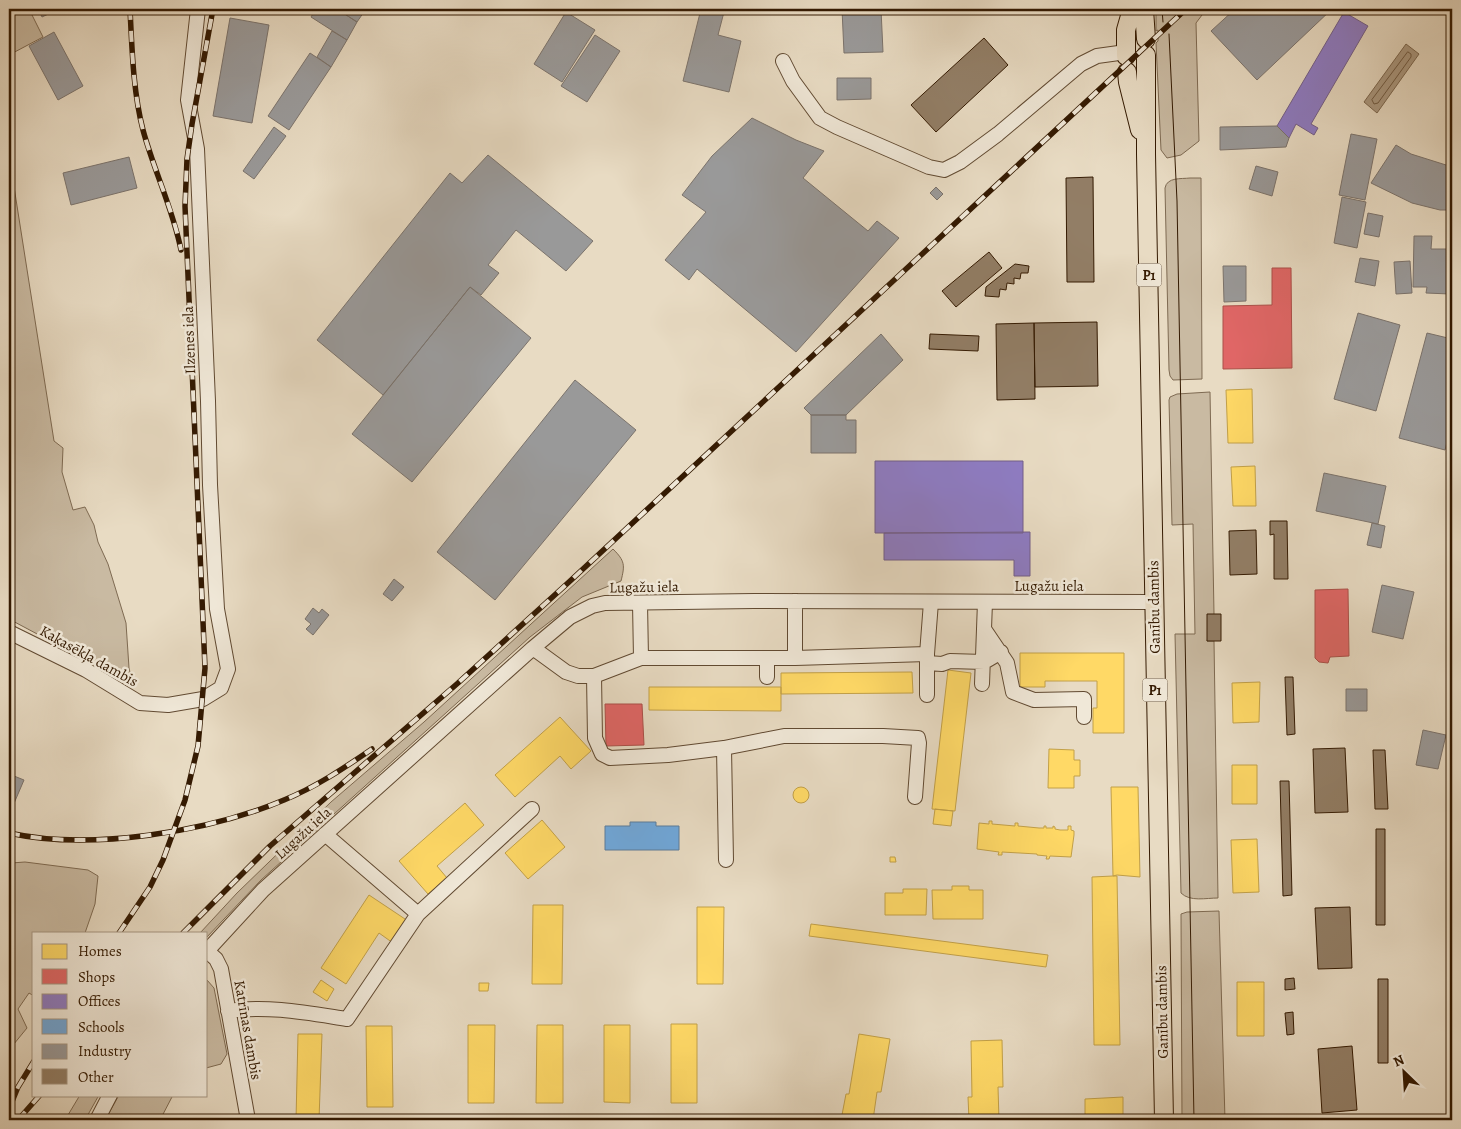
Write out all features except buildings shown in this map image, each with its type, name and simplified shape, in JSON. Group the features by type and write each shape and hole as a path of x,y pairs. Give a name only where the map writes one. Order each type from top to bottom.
{"main road":[{"name":"Ganību dambis","path":"1132,9 1126,30 1128,82 1146,154"},
{"name":"Ganību dambis","path":"1144,9 1164,1120"}],"street":[{"name":"Ilzenes iela","path":"198,9 188,100 197,149 217,609 228,670"},
{"path":"783,61 793,81 820,118 929,167 944,170 960,162 998,134 1081,64 1097,56 1126,60"},
{"path":"795,601 795,658"},
{"name":"Lugažu iela","path":"208,950 263,890 533,648 570,617 592,606 605,603 795,601 1154,602"},
{"path":"927,695 927,659 932,602"},
{"path":"982,684 985,602"},
{"path":"640,603 641,658"},
{"path":"984,629 1007,663 1012,692 1034,700 1084,699 1084,717"},
{"name":"Kaķasēkļa dambis","path":"9,632 86,670 140,703 168,705 204,699 221,688 228,670"},
{"path":"533,648 566,672 578,676 594,676 641,658 927,659 942,664 950,661 984,662 1001,652"},
{"path":"767,658 767,677"},
{"path":"594,676 595,738 602,754 610,758 668,755 724,748 784,736 918,738 920,743 915,797"},
{"path":"724,748 726,860"},
{"path":"228,1011 285,1009 347,1019 418,914 532,809"},
{"path":"326,834 418,914"},
{"name":"Katrīnas dambis","path":"208,952 216,959 221,969 248,1120"},
{"path":"97,1120 109,1096"}],"shaded area":[{"path":"9,9 29,9 43,37 9,55"},
{"path":"1156,9 1201,9 1202,15 1196,23 1199,141 1181,155 1167,158 1161,150"},
{"path":"9,155 54,441 63,448 62,472 73,510 85,507 94,525 98,542 108,564 126,623 129,668 133,685 9,619 9,375 14,353 9,356"},
{"path":"1201,178 1202,379 1173,380 1169,370 1165,188 1166,184 1171,180"},
{"path":"1210,392 1214,614 1207,641 1214,641 1218,898 1198,899 1189,898 1181,893 1175,634 1195,634 1193,524 1172,525 1169,400 1170,397 1177,394"},
{"path":"613,549 623,564 621,581 582,597 530,637 261,880 208,936 208,932 201,932 237,893 331,802 424,722"},
{"path":"25,862 88,870 98,876 95,904 85,932 32,932 32,995 29,993 18,1009 27,1028 9,1050 9,865 11,863"},
{"path":"1219,911 1225,1120 1182,1120 1181,914 1187,912"},
{"path":"208,981 214,988 227,1054 221,1064 208,1067"},
{"path":"79,1096 98,1096 85,1120 65,1120"},
{"path":"118,1096 172,1096 160,1120 105,1120"}],"water":[{"path":"1406,44 1419,54 1377,113 1364,102"}],"tram line":[{"path":"1162,9 1163,22"},
{"path":"1169,34 1177,201 1194,1120"}],"railway":[{"path":"130,9 137,100 143,130 178,235 181,250"},
{"path":"120,932 150,887 163,860 185,800 198,746 205,668 185,206 187,159 213,9"},
{"path":"184,932 270,846 458,683 569,582 1186,9"},
{"path":"1450,96 1452,91"},
{"path":"9,833 41,838 75,840 112,839 185,829 220,821 254,811 296,795 330,777 372,749"},
{"path":"9,1109 18,1087 32,1064"},
{"path":"18,1120 39,1096"}]}
